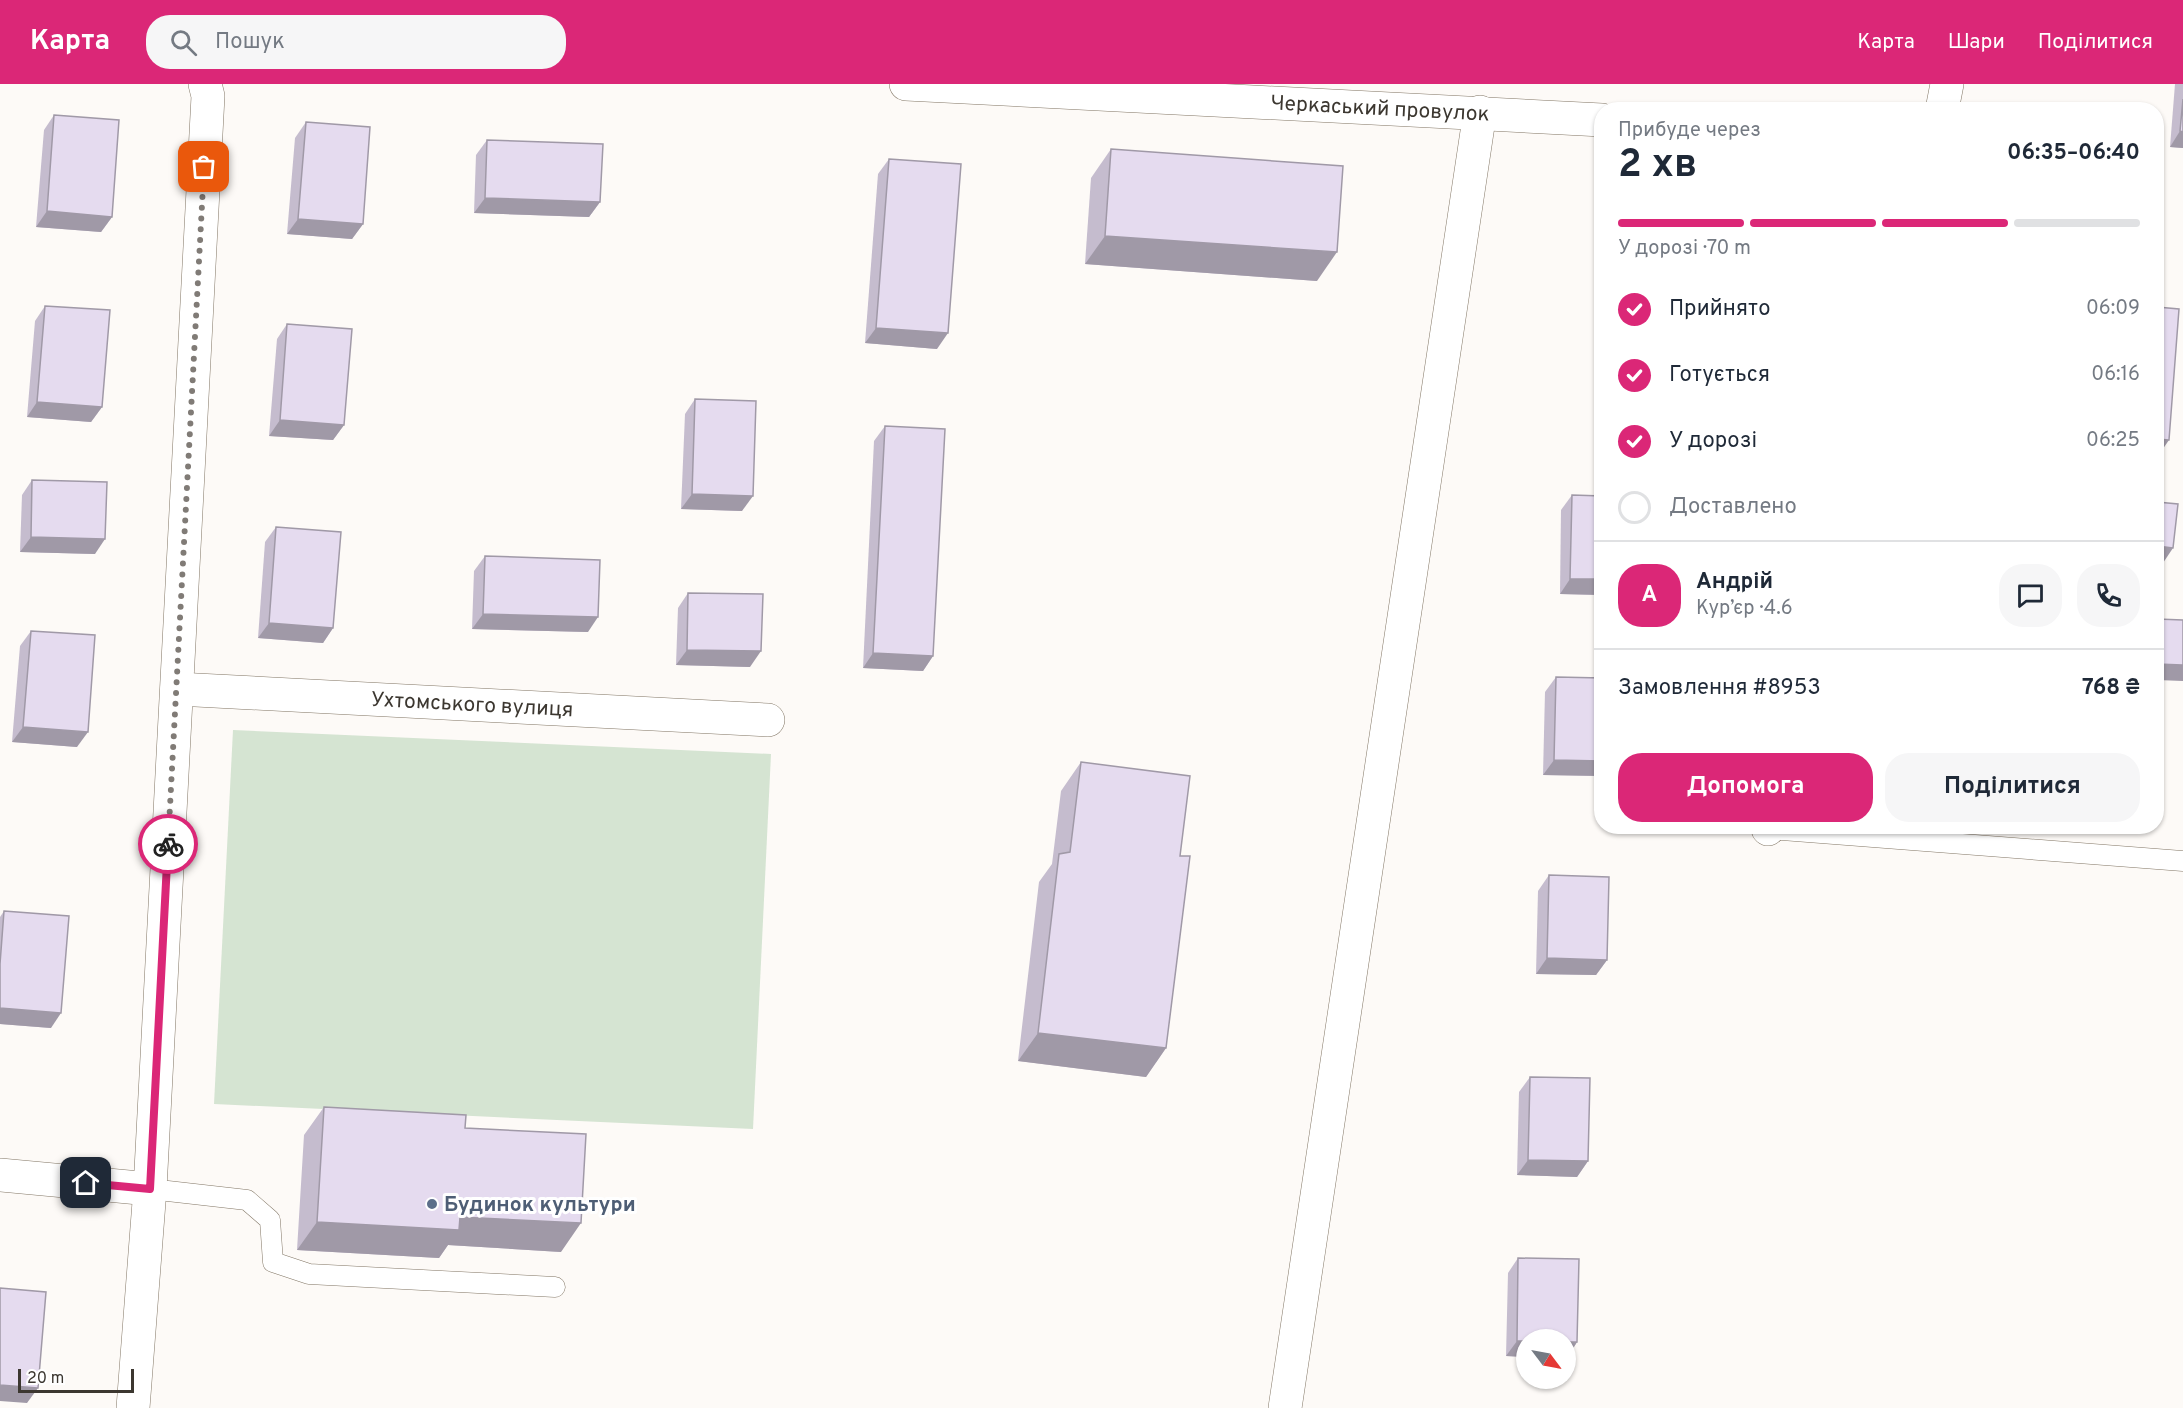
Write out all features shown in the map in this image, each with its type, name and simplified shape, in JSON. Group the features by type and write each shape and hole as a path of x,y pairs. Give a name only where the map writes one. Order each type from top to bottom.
{"street":[{"path":"133,1408 150,1189 208,96 205,84"},
{"name":"Черкаський провулок","path":"906,84 1429,97 1480,112 1594,119"},
{"path":"1944,102 1947,84"},
{"path":"1285,1408 1480,112"},
{"name":"Ухтомського вулиця","path":"177,689 768,720"},
{"path":"0,1175 150,1189"}],"lane":[{"path":"1843,834 2183,861"},
{"path":"150,1189 247,1200 270,1220 273,1262 309,1274 555,1287"}],"green space":[{"path":"233,730 771,754 753,1129 214,1104"}],"building":[{"path":"2183,99 2183,132 2180,131"},
{"path":"54,115 119,120 112,217 47,211"},
{"path":"306,122 370,127 363,224 298,219"},
{"path":"487,140 603,144 600,202 485,198"},
{"path":"1111,149 1343,166 1337,252 1105,236"},
{"path":"889,159 961,164 948,333 876,328"},
{"path":"45,306 110,310 102,407 37,402"},
{"path":"2164,308 2179,309 2169,440 2164,440"},
{"path":"287,324 352,329 344,425 280,420"},
{"path":"695,399 756,401 753,496 692,494"},
{"path":"885,426 945,429 933,656 873,653"},
{"path":"32,480 107,482 105,539 31,537"},
{"path":"1572,495 1594,496 1594,579 1570,579"},
{"path":"2164,503 2178,504 2173,548 2164,547"},
{"path":"276,527 341,532 333,628 269,623"},
{"path":"485,556 600,560 598,617 483,614"},
{"path":"688,593 763,594 761,651 687,650"},
{"path":"2164,619 2183,620 2183,665 2164,664"},
{"path":"31,631 95,635 88,732 23,727"},
{"path":"1556,677 1594,678 1594,761 1554,760"},
{"path":"1081,762 1190,776 1180,856 1190,856 1166,1048 1038,1033 1059,854 1070,852"},
{"path":"1549,875 1609,877 1607,960 1547,958"},
{"path":"4,911 69,916 61,1013 0,1008 0,964"},
{"path":"1530,1077 1590,1078 1588,1161 1528,1160"},
{"name":"Будинок культури","path":"324,1107 466,1115 465,1128 586,1134 581,1223 460,1217 459,1230 317,1222"},
{"path":"1518,1258 1579,1259 1577,1342 1576,1329 1517,1329"},
{"path":"0,1288 46,1292 38,1388 0,1385"}],"way so far":[{"path":"168,844 204,167"}],"place":[{"name":"Будинок культури","path":"432,1204"}],"route":[{"path":"86,1183 150,1189 168,844"}]}
